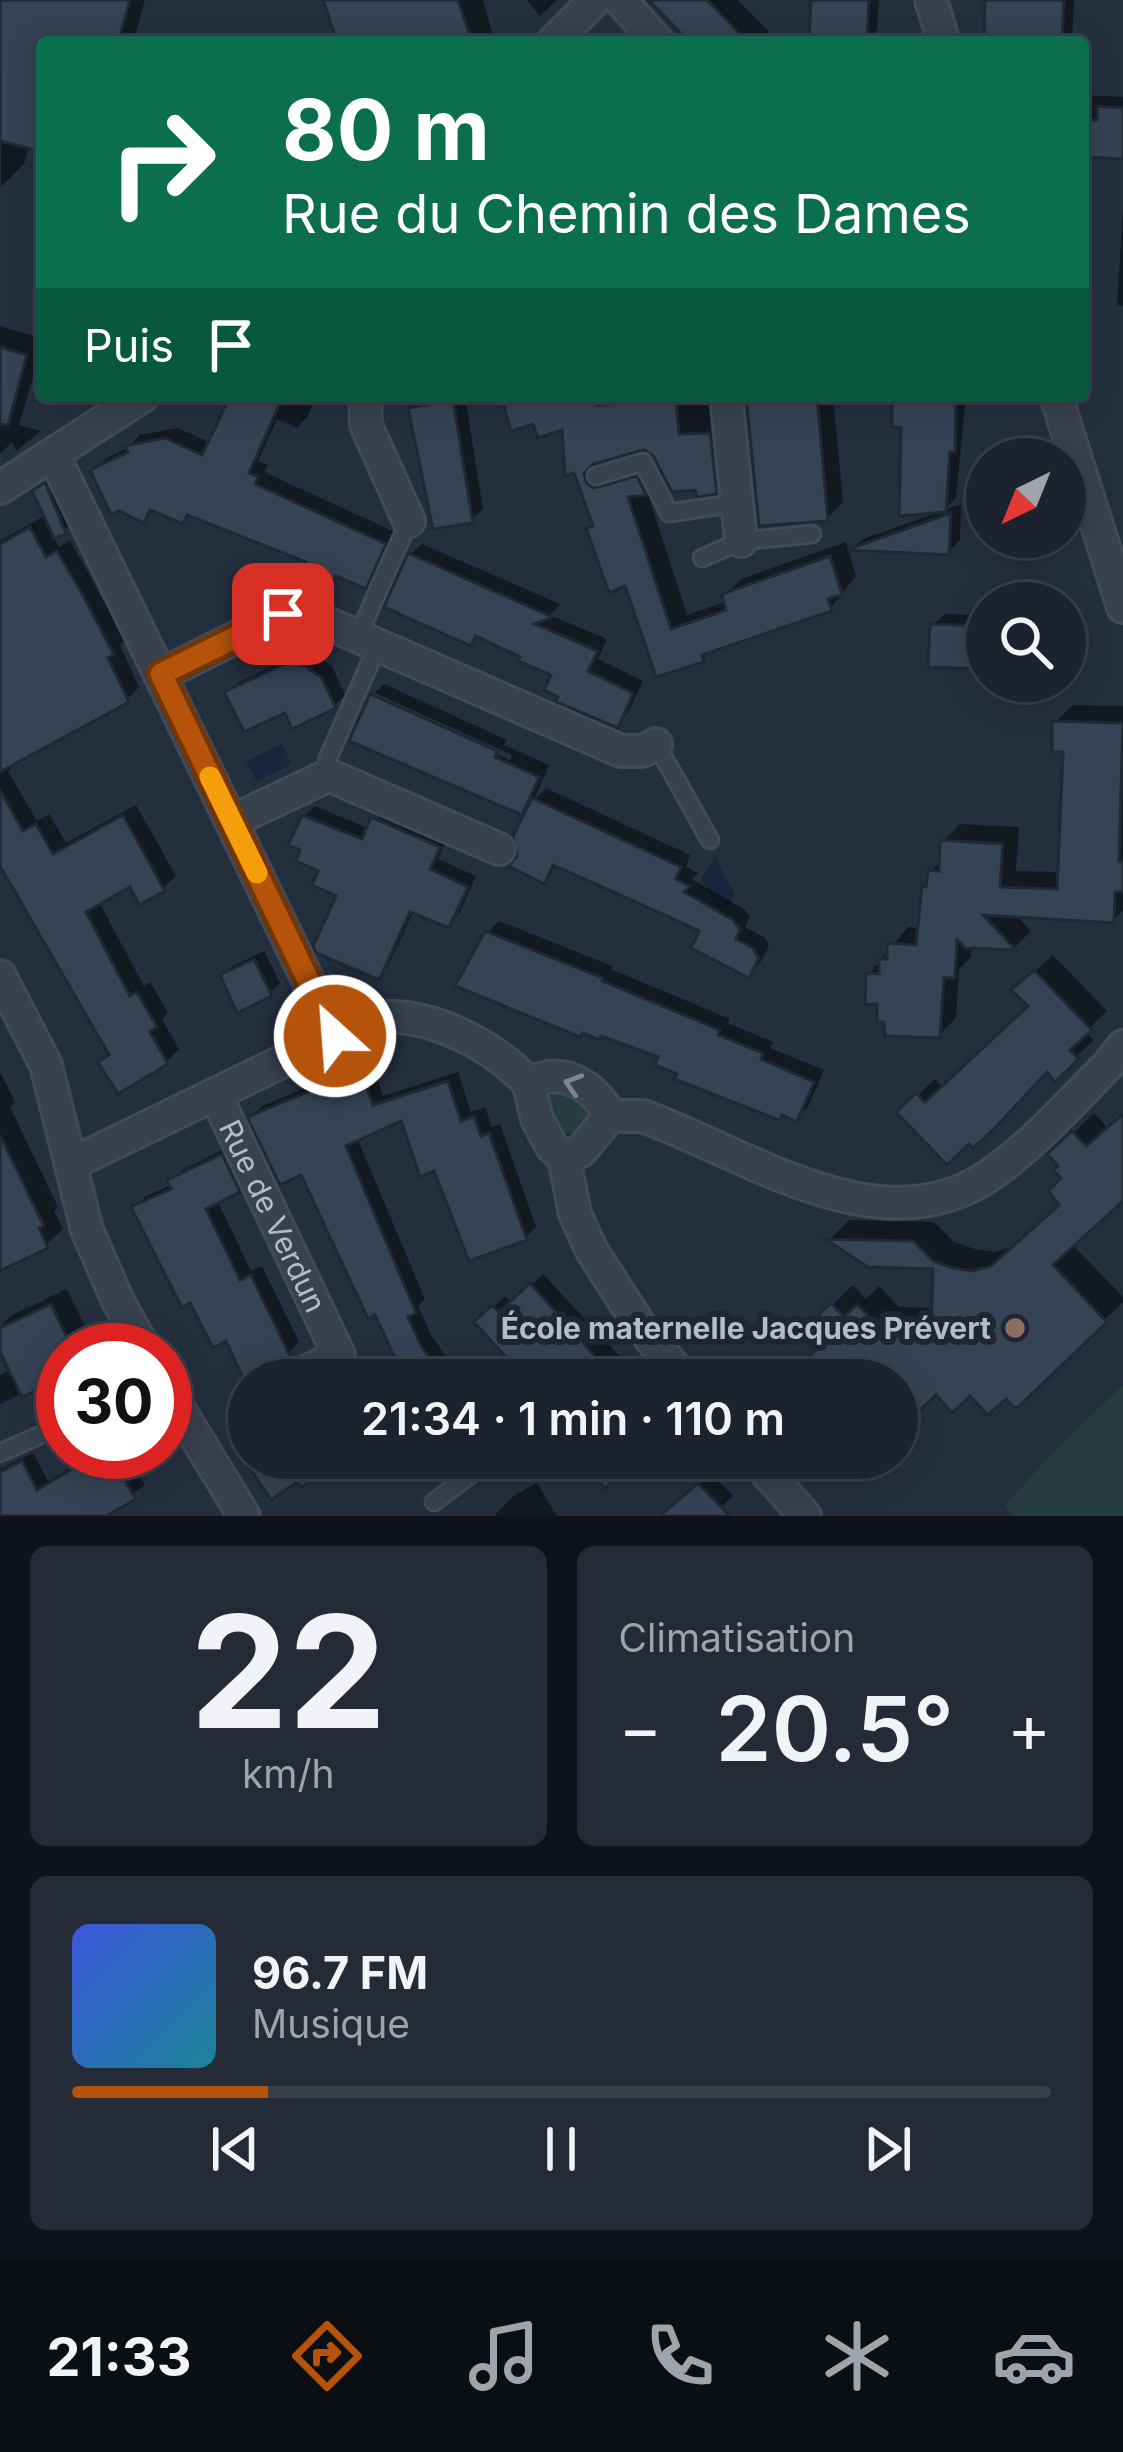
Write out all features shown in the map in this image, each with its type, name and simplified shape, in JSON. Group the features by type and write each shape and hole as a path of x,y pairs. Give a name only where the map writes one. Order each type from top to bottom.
{"street":[{"path":"560,36 595,0"},
{"path":"620,0 653,36"},
{"path":"931,0 942,36"},
{"path":"0,488 133,402"},
{"path":"365,402 366,424 409,521"},
{"path":"727,402 741,541"},
{"path":"1058,402 1123,608"},
{"path":"54,456 335,1036"},
{"path":"161,674 293,612 304,613 621,751 643,752 656,744"},
{"path":"232,821 333,777 499,849"},
{"path":"0,976 46,1065 87,1229 130,1323"},
{"path":"73,1163 359,1023 380,1018 424,1022 494,1052 512,1064 529,1085 536,1119 564,1158 575,1214 592,1251 641,1328 667,1359"},
{"path":"610,1116 643,1116 838,1196 888,1205 913,1203 960,1191 998,1169 1123,1046"},
{"path":"529,1085 537,1079 560,1077 581,1082 599,1094 610,1116"},
{"name":"Rue de Verdun","path":"215,1094 339,1355 331,1359"},
{"path":"564,1158 581,1151 610,1116"},
{"path":"192,1434 236,1513"},
{"path":"772,1479 805,1516"}],"lane":[{"path":"596,476 643,462 669,513 737,502"},
{"path":"323,778 409,521"},
{"path":"702,558 741,541 812,534"},
{"path":"656,744 710,839"},
{"path":"0,1454 36,1437"},
{"path":"434,1502 464,1479"}],"green space":[{"path":"572,1087 592,1113 579,1131 565,1134 552,1127 547,1100 557,1090"},
{"path":"1123,1385 1123,1516 1014,1516 1005,1506"}],"water":[{"path":"281,744 292,764 256,781 246,761"},
{"path":"715,857 735,895 726,912 717,907 701,878"}],"building":[{"path":"0,0 130,0 120,36 36,36 36,150 0,141"},
{"path":"323,0 458,0 470,36 335,36"},
{"path":"649,0 707,0 742,36 683,36"},
{"path":"811,0 869,0 867,36 809,36"},
{"path":"985,0 1064,0 1062,36 984,36"},
{"path":"1097,106 1123,108 1123,159 1089,157 1089,120 1097,120"},
{"path":"0,347 27,355 8,425 0,424"},
{"path":"227,402 280,402 249,473 258,477 255,484 386,544 366,589 336,576 334,580 304,567 306,562 187,515 183,524 150,510 144,523 119,511 111,515 90,470 128,452 125,446 165,438 202,455"},
{"path":"453,402 473,523 433,529 408,408"},
{"path":"503,402 676,402 679,434 710,433 717,494 697,497 695,490 672,492 653,456 644,450 593,464 584,474 594,488 637,476 646,495 628,497 671,629 726,610 722,594 830,556 842,594 828,599 832,611 702,655 704,662 656,677 625,586 609,593 586,528 593,526 574,473 565,476 562,430 538,438 533,424 511,431"},
{"path":"747,402 818,402 828,521 759,526"},
{"path":"892,402 956,403 946,512 899,516 901,428 892,427"},
{"path":"45,482 66,534 54,538 32,491"},
{"path":"951,513 949,555 849,550 849,549"},
{"path":"30,527 46,557 57,551 84,597 114,655 108,658 129,702 0,772 0,544"},
{"path":"408,553 552,617 535,624 598,651 588,671 633,693 618,728 556,702 558,697 544,690 551,675 518,661 520,657 476,636 471,646 384,607"},
{"path":"930,624 966,625 966,668 928,667"},
{"path":"295,659 321,677 336,708 292,729 285,713 244,732 224,692"},
{"path":"370,694 497,751 495,757 539,777 522,815 349,741"},
{"path":"1052,721 1123,723 1119,861 1123,861 1123,892 1115,892 1114,923 983,915 1016,950 966,948 957,940 955,978 944,978 940,1038 885,1036 884,1022 877,1022 877,1004 865,1005 866,973 879,974 879,959 887,959 887,943 916,945 922,886 926,887 928,870 939,871 940,840 1003,844 1000,887 1057,889 1063,752 1052,752"},
{"path":"0,790 23,831 36,824 53,854 123,815 165,891 139,905 130,887 86,912 130,996 137,992 157,1027 150,1032 168,1064 118,1094 98,1062 109,1055 0,866"},
{"path":"532,798 681,867 676,879 690,886 684,892 733,920 740,930 736,939 753,948 759,958 749,978 691,948 699,931 656,911 553,865 545,884 508,866 517,856 513,836"},
{"path":"302,815 362,839 371,817 440,847 430,869 468,887 449,928 410,912 379,980 316,953 313,946 336,896 312,885 318,871 296,861 300,850 288,845"},
{"path":"485,931 720,1030 718,1035 763,1053 761,1059 814,1082 797,1122 782,1115 779,1120 674,1079 677,1074 655,1065 658,1057 601,1036 600,1040 582,1033 580,1037 455,986"},
{"path":"254,959 272,996 237,1013 220,975"},
{"path":"1034,970 1092,1030 1070,1050 1079,1059 1055,1082 1047,1072 994,1129 947,1165 896,1112 916,1093 925,1102 1028,1006 1011,990"},
{"path":"361,1070 373,1105 448,1081 461,1121 474,1116 481,1136 489,1133 527,1240 469,1261 434,1171 420,1177 401,1121 346,1146 416,1313 408,1317 430,1359 396,1359 375,1315 368,1319 301,1175 280,1185 247,1117"},
{"name":"École maternelle Jacques Prévert","path":"1123,1114 1123,1201 1053,1265 1107,1322 1016,1409 1006,1399 988,1415 970,1396 952,1413 936,1395 918,1412 918,1359 806,1359 816,1350 800,1333 831,1303 844,1317 857,1304 878,1326 931,1327 933,1269 868,1267 825,1239 913,1241 933,1261 953,1268 972,1271 991,1266 1059,1205 1048,1191 1061,1178 1047,1154 1072,1131 1086,1146"},
{"path":"0,1135 44,1226 39,1228 48,1248 0,1271"},
{"path":"222,1154 240,1192 206,1209 240,1280 251,1275 290,1356 234,1359 226,1341 213,1348 190,1303 182,1308 131,1207 171,1189 167,1180"},
{"path":"530,1283 597,1359 508,1359 474,1322 492,1305 499,1312"},
{"path":"51,1304 60,1323 36,1323 36,1391 22,1397 0,1352 0,1328"},
{"path":"22,1461 37,1490 55,1479 124,1479 136,1499 106,1516 0,1516 0,1472"},
{"path":"257,1479 313,1479 302,1487 297,1482 271,1500"},
{"path":"698,1483 730,1516 660,1516"}],"slow traffic":[{"path":"210,777 257,873"}],"place":[{"name":"École maternelle Jacques Prévert","path":"1015,1328"}],"route":[{"path":"283,614 161,674 335,1036"}]}
